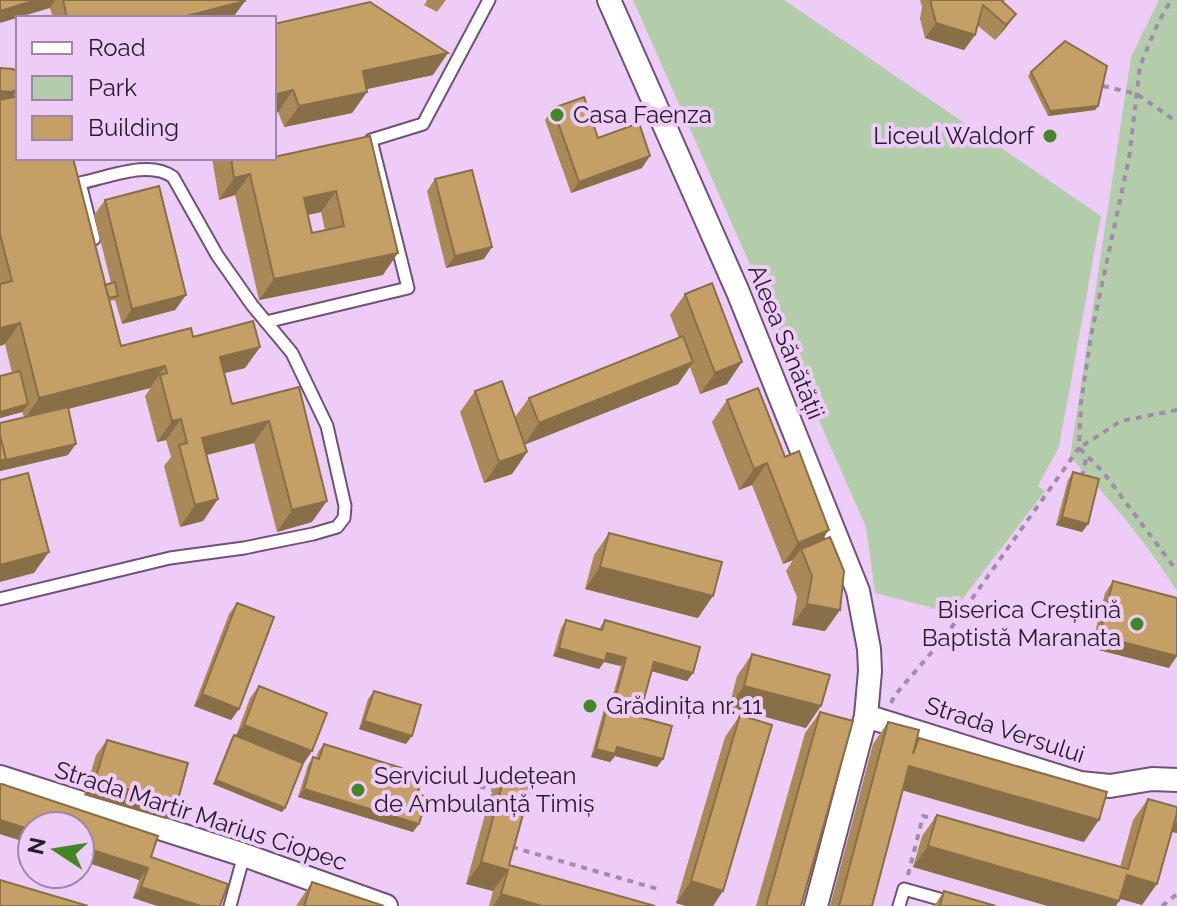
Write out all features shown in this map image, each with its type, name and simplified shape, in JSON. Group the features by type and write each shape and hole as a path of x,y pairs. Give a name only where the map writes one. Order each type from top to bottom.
{"street":[{"name":"Aleea Sănătății","path":"609,0 738,292 858,591 869,649 875,718 816,906"},
{"name":"Strada Versului","path":"875,718 1080,783 1110,786 1152,779 1177,780"},
{"name":"Strada Martir Marius Ciopec","path":"0,777 244,855 386,906"}],"lane":[{"path":"266,322 408,288 371,140 423,124 489,0"},
{"path":"0,599 170,558 244,548 337,527 344,518 345,506 327,426 292,353 217,255 173,177 166,172 148,169 80,183 94,239"},
{"path":"230,906 244,855"},
{"path":"899,906 904,889 964,906"}],"path":[{"path":"1079,448 1081,403 1091,336 1129,158 1140,66 1171,0"},
{"path":"1103,86 1137,94 1177,122"},
{"path":"875,718 944,638 1079,448 1121,421 1177,410"},
{"path":"1079,448 1103,472 1177,571"},
{"path":"1081,484 1087,455"},
{"path":"468,783 510,795"},
{"path":"904,889 923,816 938,820"},
{"path":"513,835 510,847 661,890"},
{"path":"1162,906 1177,894"}],"green space":[{"path":"633,0 784,0 1101,216 1059,447 1038,486 1045,491 952,613 875,593 866,527"},
{"path":"1159,0 1177,0 1177,591 1127,521 1070,457 1131,57"}],"building":[{"path":"0,0 36,0 0,11"},
{"path":"63,0 245,0 187,16 67,16"},
{"path":"931,0 1001,0 1016,14 1006,25 983,5 975,35 936,23"},
{"path":"370,2 448,53 363,71 367,92 299,106 293,90 276,94 276,24"},
{"path":"1065,41 1107,66 1098,106 1050,111 1031,72"},
{"path":"0,68 13,69 16,71 16,90 0,91"},
{"path":"16,96 16,160 74,160 121,346 191,328 193,337 253,321 260,347 220,357 232,404 299,387 327,501 292,510 269,421 202,438 218,499 195,505 179,445 187,443 181,419 172,421 160,375 167,373 165,366 39,398 20,323 0,328 0,284 12,281 0,234 0,100"},
{"path":"584,97 598,138 639,123 650,156 579,182 553,108"},
{"path":"370,136 398,253 274,279 250,174 234,178 231,160 276,160 276,157","holes":["336,191 344,226 312,233 304,198"]},
{"path":"472,170 492,247 455,256 435,179"},
{"path":"159,186 186,295 132,309 105,200"},
{"path":"115,282 118,296 109,298 105,285"},
{"path":"712,283 742,362 715,373 685,294"},
{"path":"683,336 693,362 539,423 529,398"},
{"path":"20,371 28,404 0,412 0,376"},
{"path":"502,381 527,452 499,462 475,391"},
{"path":"758,388 785,457 799,451 829,530 798,543 767,463 754,469 727,400"},
{"path":"68,407 76,444 6,460 0,423"},
{"path":"0,436 6,459 0,461"},
{"path":"1073,472 1099,479 1088,524 1062,517"},
{"path":"28,473 49,552 0,565 0,480"},
{"path":"609,533 722,562 713,596 600,567"},
{"path":"830,537 844,571 840,610 807,604 812,576 801,549"},
{"name":"Biserica Creștină Baptistă Maranata","path":"1113,581 1177,598 1177,656 1099,636"},
{"path":"237,603 274,617 239,709 202,694"},
{"name":"Grădinița nr. 11","path":"566,620 602,630 605,620 700,647 693,673 654,662 639,717 672,726 663,759 617,747 615,754 596,749 609,701 614,702 626,658 607,653 605,661 559,648"},
{"path":"752,654 830,675 821,706 744,686"},
{"path":"259,686 327,713 312,751 244,725"},
{"path":"374,691 421,705 412,736 364,721"},
{"path":"820,712 853,721 801,906 766,906"},
{"path":"740,715 772,725 723,891 691,881"},
{"path":"888,722 919,730 913,754 919,738 1107,792 1099,820 909,766 872,906 839,906"},
{"path":"234,735 303,763 285,808 216,780"},
{"path":"107,740 188,763 177,803 95,780"},
{"name":"Serviciul Județean de Ambulanță Timiș","path":"324,744 424,775 417,794 427,797 419,824 304,789 313,757 319,759"},
{"path":"505,774 532,782 509,865 655,906 542,906 501,894 508,870 481,862"},
{"path":"0,784 80,810 16,810 16,825 0,820"},
{"path":"1148,799 1177,807 1157,884 1127,875 1119,901 928,846 937,815 1128,869"},
{"path":"96,815 158,836 151,857 228,884 220,906 201,906 141,887 148,868 96,851"},
{"path":"0,880 16,885 16,890 34,890 88,906 0,906"},
{"path":"312,882 384,906 304,906"},
{"path":"944,891 996,906 940,906"}],"place":[{"name":"Casa Faenza","path":"557,115"},
{"name":"Liceul Waldorf","path":"1050,136"},
{"name":"Biserica Creștină Baptistă Maranata","path":"1137,624"},
{"name":"Grădinița nr. 11","path":"590,706"},
{"name":"Serviciul Județean de Ambulanță Timiș","path":"358,790"}]}
